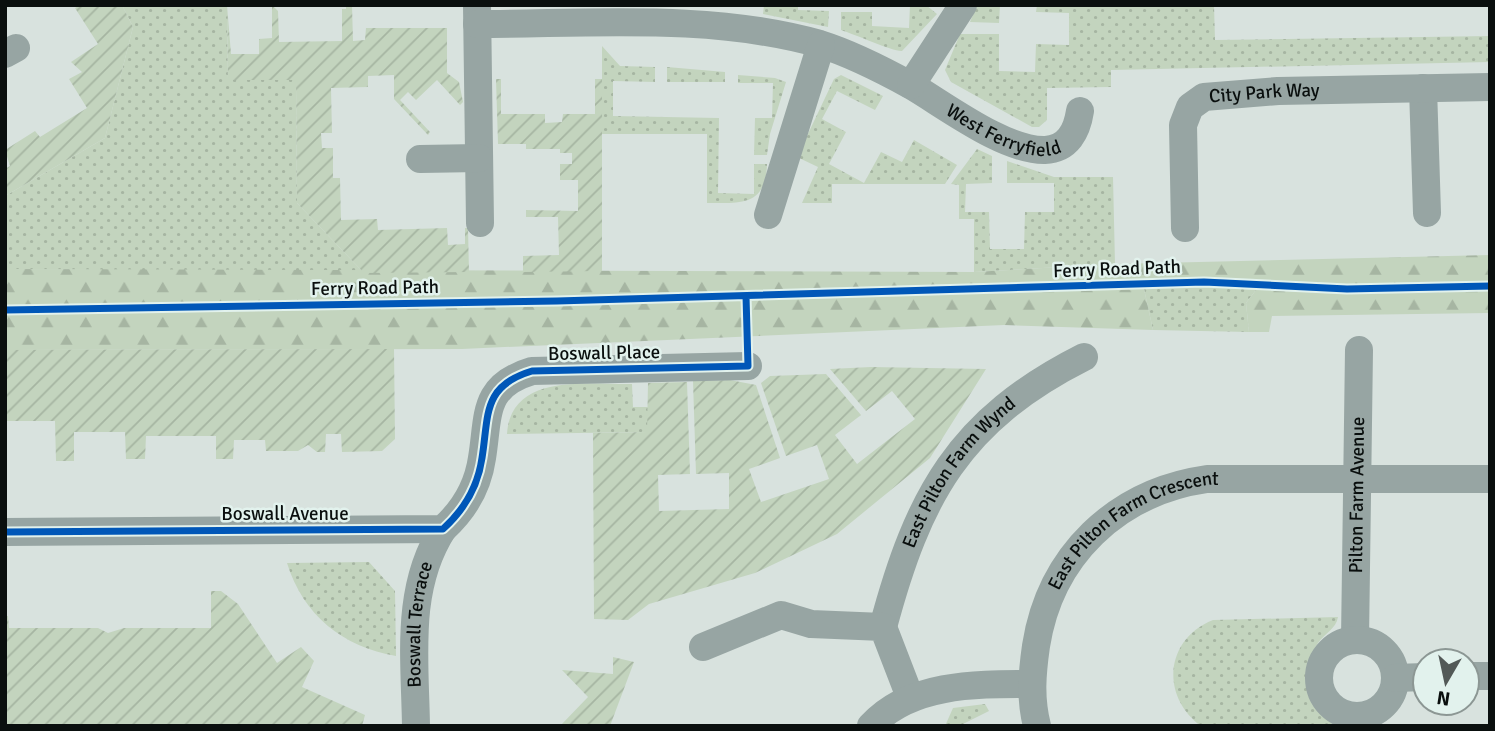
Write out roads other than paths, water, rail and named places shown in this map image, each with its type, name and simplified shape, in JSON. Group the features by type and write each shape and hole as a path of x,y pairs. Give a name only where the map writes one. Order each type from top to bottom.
{"street":[{"path":"911,85 963,5"},
{"name":"West Ferryfield","path":"480,223 477,15 630,14 738,29 821,45 911,85 1004,138 1035,149 1048,150 1067,142 1078,127 1080,111"},
{"path":"768,215 821,45"},
{"name":"City Park Way","path":"1185,228 1183,125 1190,107 1204,97 1278,91 1490,87"},
{"path":"1423,88 1427,213"},
{"path":"420,159 479,158"},
{"name":"Pilton Farm Avenue","path":"1355,640 1359,351"},
{"name":"East Pilton Farm Wynd","path":"883,627 900,561 947,466 1018,397 1049,374 1084,357"},
{"name":"Boswall Place","path":"443,529 461,512 475,484 482,460 486,419 491,400 503,385 532,371 748,366"},
{"name":"East Pilton Farm Crescent","path":"1037,726 1031,684 1039,628 1053,586 1079,546 1117,512 1166,487 1207,479 1490,479"},
{"name":"Boswall Avenue","path":"5,532 443,529"},
{"name":"Boswall Terrace","path":"416,726 415,601 423,567 443,529"},
{"path":"703,647 780,615 811,624 883,627 910,697"},
{"path":"1355,640 1378,647 1393,666 1395,678 1389,699 1361,721 1338,711 1322,693 1319,681 1325,658 1333,649 1355,640"},
{"path":"1395,678 1411,677"},
{"path":"872,726 894,705 910,697 990,684 1031,684"}]}
